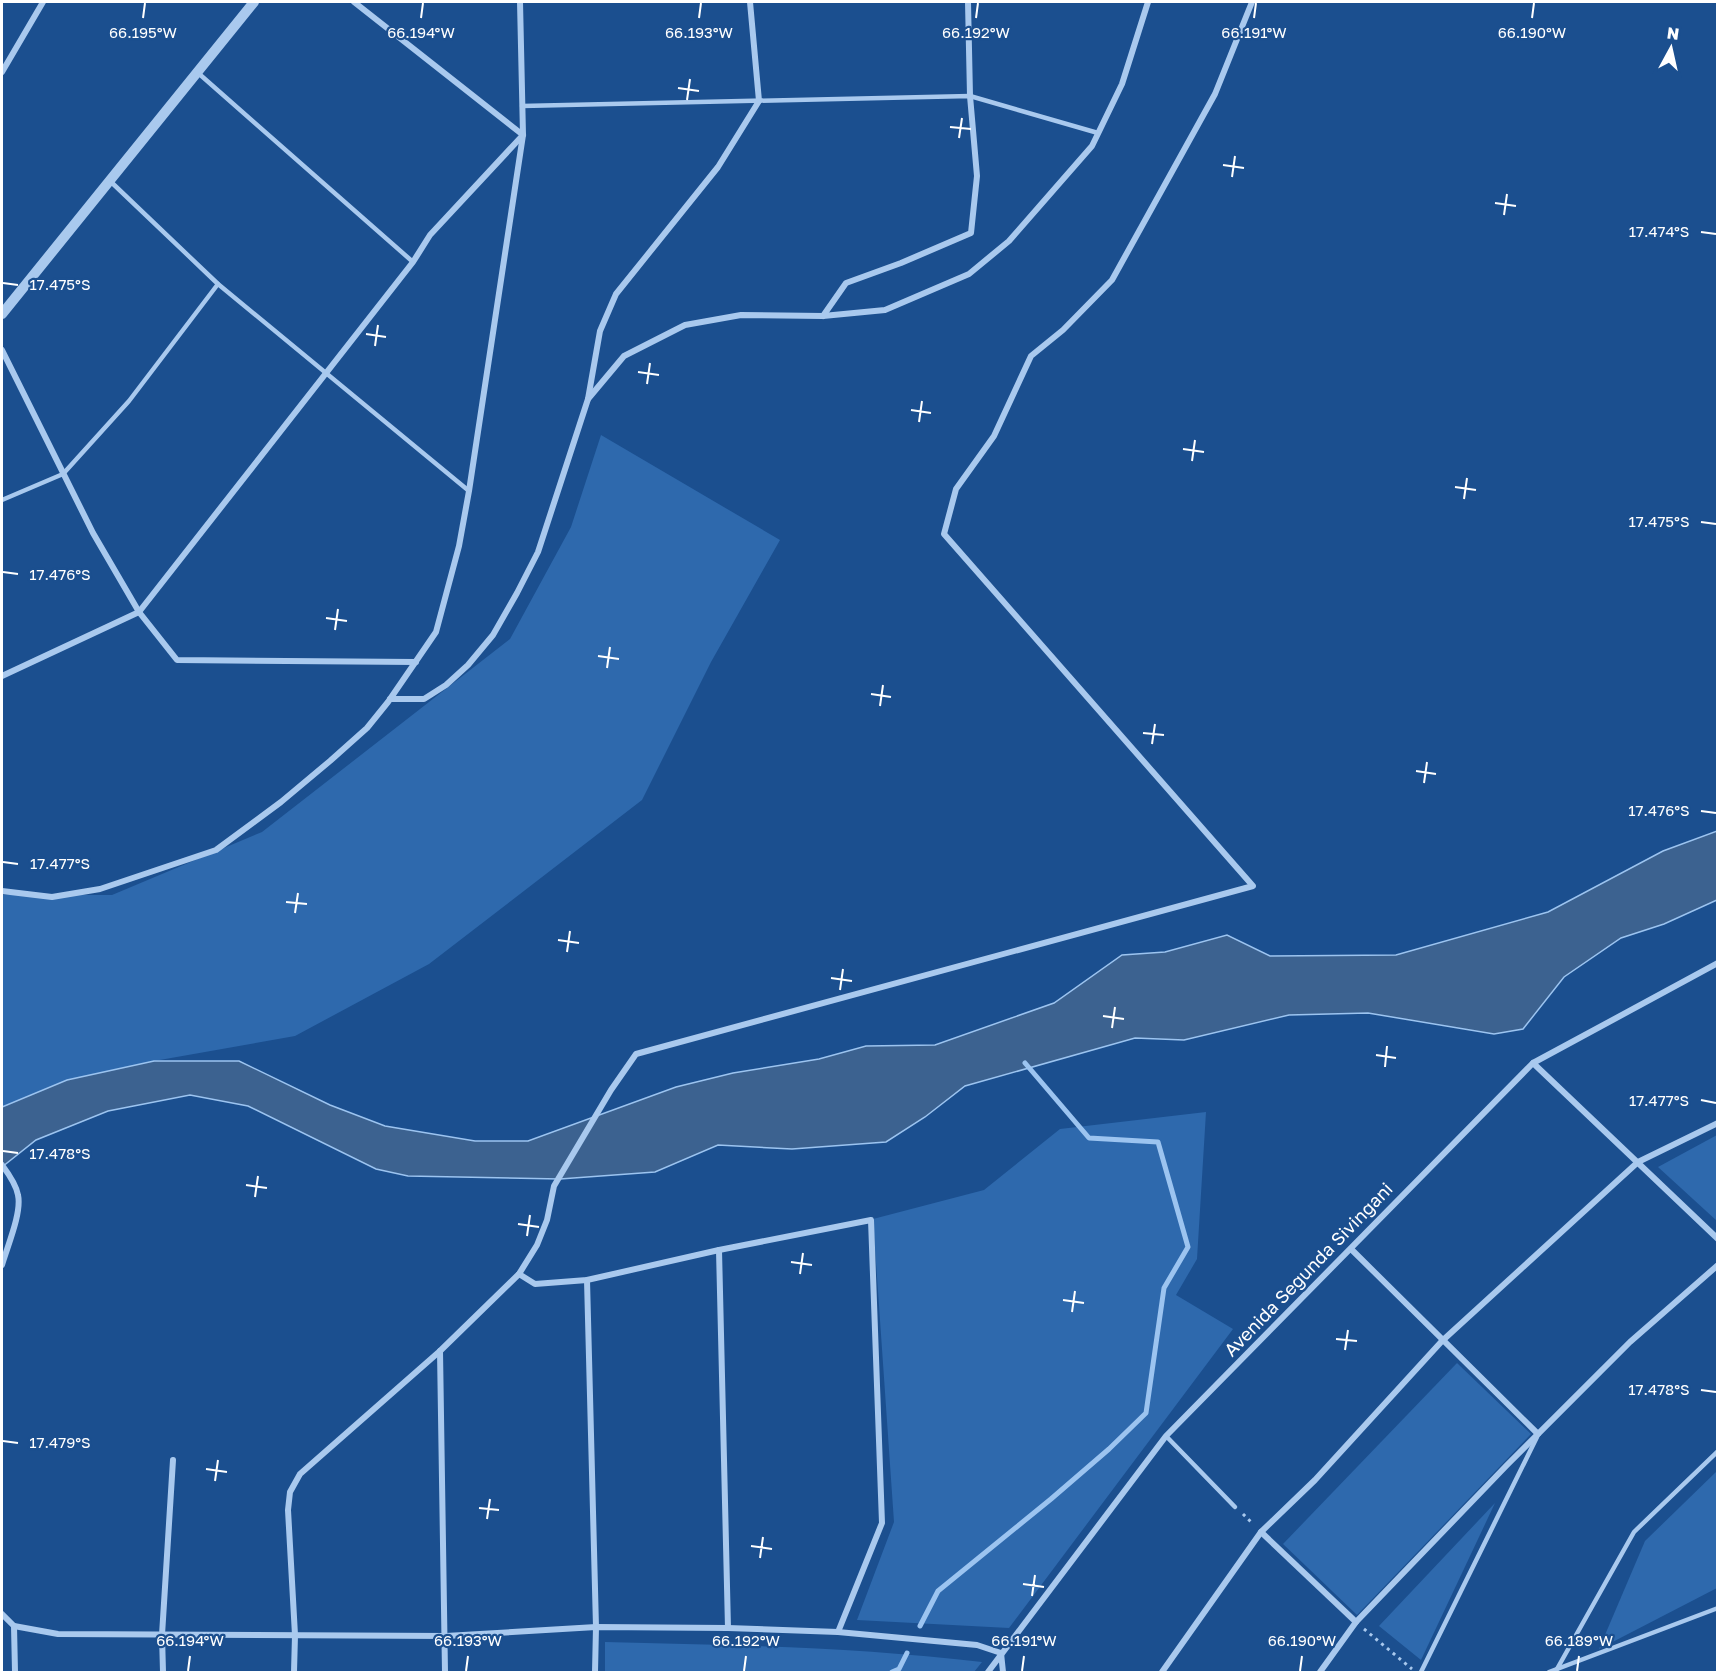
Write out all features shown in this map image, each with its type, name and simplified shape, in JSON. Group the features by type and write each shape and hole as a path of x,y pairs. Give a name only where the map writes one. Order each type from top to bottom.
{"street":[{"path":"2,72 43,2"},
{"path":"2,314 254,2"},
{"path":"354,2 523,135"},
{"path":"2,891 52,897 100,889 216,850 281,802 367,728 436,632 459,546 469,491 523,135 520,2"},
{"path":"390,699 424,699 439,690 468,665 493,635 517,593 538,552 588,399 600,331 616,294 718,167 759,101 750,2"},
{"path":"823,316 846,283 901,263 970,233 977,176 970,96 968,2"},
{"path":"588,399 624,356 685,324 741,315 823,316 885,310 969,274 1009,241 1092,146 1122,84 1148,2"},
{"path":"294,1672 288,1510 290,1492 300,1474 440,1350 519,1274 537,1245 547,1220 554,1186 611,1090 636,1054 1253,886 944,534 956,489 994,436 1031,356 1063,330 1112,280 1215,94 1252,2"},
{"path":"2,676 139,612 326,375 413,262 430,235 523,135"},
{"path":"2,350 93,533 139,612 177,660 416,662"},
{"name":"Avenida Segunda Sivingani","path":"988,1672 1166,1436 1533,1064 1718,963"},
{"path":"1533,1064 1718,1239"},
{"path":"1162,1672 1261,1532 1315,1480 1442,1341 1638,1162 1718,1123"},
{"path":"2,1166 9,1174 18,1195 17,1214 2,1265"},
{"path":"519,1274 535,1284 588,1280 719,1250 871,1220 882,1523 838,1632"},
{"path":"1351,1249 1538,1434"},
{"path":"719,1250 728,1628"},
{"path":"1320,1672 1356,1622 1538,1434 1630,1342 1718,1265"},
{"path":"588,1280 596,1627 595,1672"},
{"path":"440,1350 445,1672"},
{"path":"163,1672 162,1635 172,1460"},
{"path":"1261,1532 1356,1622"},
{"path":"2,1614 14,1626 58,1634 446,1636 596,1627 838,1632 977,1645 1002,1653 1004,1672"},
{"path":"14,1626 15,1672"}],"lane":[{"path":"197,72 413,262"},
{"path":"522,106 970,96 1098,133"},
{"path":"109,180 218,284 469,491"},
{"path":"2,500 63,474 129,401 218,284"},
{"path":"1418,1672 1538,1434"},
{"path":"1166,1436 1235,1507"},
{"path":"1557,1669 1634,1532 1718,1451"},
{"path":"1549,1672 1718,1608"}],"path":[{"path":"1235,1507 1261,1532"},
{"path":"1356,1622 1418,1672"}],"shaded area":[{"path":"601,435 780,540 711,662 642,800 429,964 295,1036 154,1061 67,1080 2,1107 2,895 112,895 262,832 510,639 571,527"},
{"path":"1717,831 1717,900 1664,924 1621,938 1564,977 1523,1029 1494,1034 1368,1013 1289,1015 1184,1040 1135,1038 965,1086 925,1117 886,1142 792,1149 718,1145 655,1172 560,1179 408,1176 376,1169 248,1106 190,1095 108,1111 36,1140 2,1167 2,1107 67,1080 154,1061 239,1061 330,1105 385,1126 475,1141 528,1141 676,1087 733,1073 819,1059 866,1046 935,1045 1054,1003 1122,955 1165,952 1227,935 1270,956 1396,955 1548,912 1663,851"},
{"path":"1206,1112 1197,1259 1176,1295 1233,1329 1009,1628 857,1620 894,1522 873,1219 984,1190 1060,1129"},
{"path":"1717,1135 1717,1221 1658,1167"},
{"path":"1457,1363 1531,1434 1357,1615 1283,1544"},
{"path":"1717,1471 1717,1588 1599,1649 1645,1541"},
{"path":"1495,1503 1421,1660 1379,1626"},
{"path":"605,1642 840,1650 982,1662 974,1672 605,1672"}],"waterway":[{"path":"920,1626 938,1591 1051,1499 1109,1449 1146,1413 1164,1288 1188,1247 1158,1142 1089,1138 1025,1063"},
{"path":"892,1672 899,1669 907,1653"}]}
